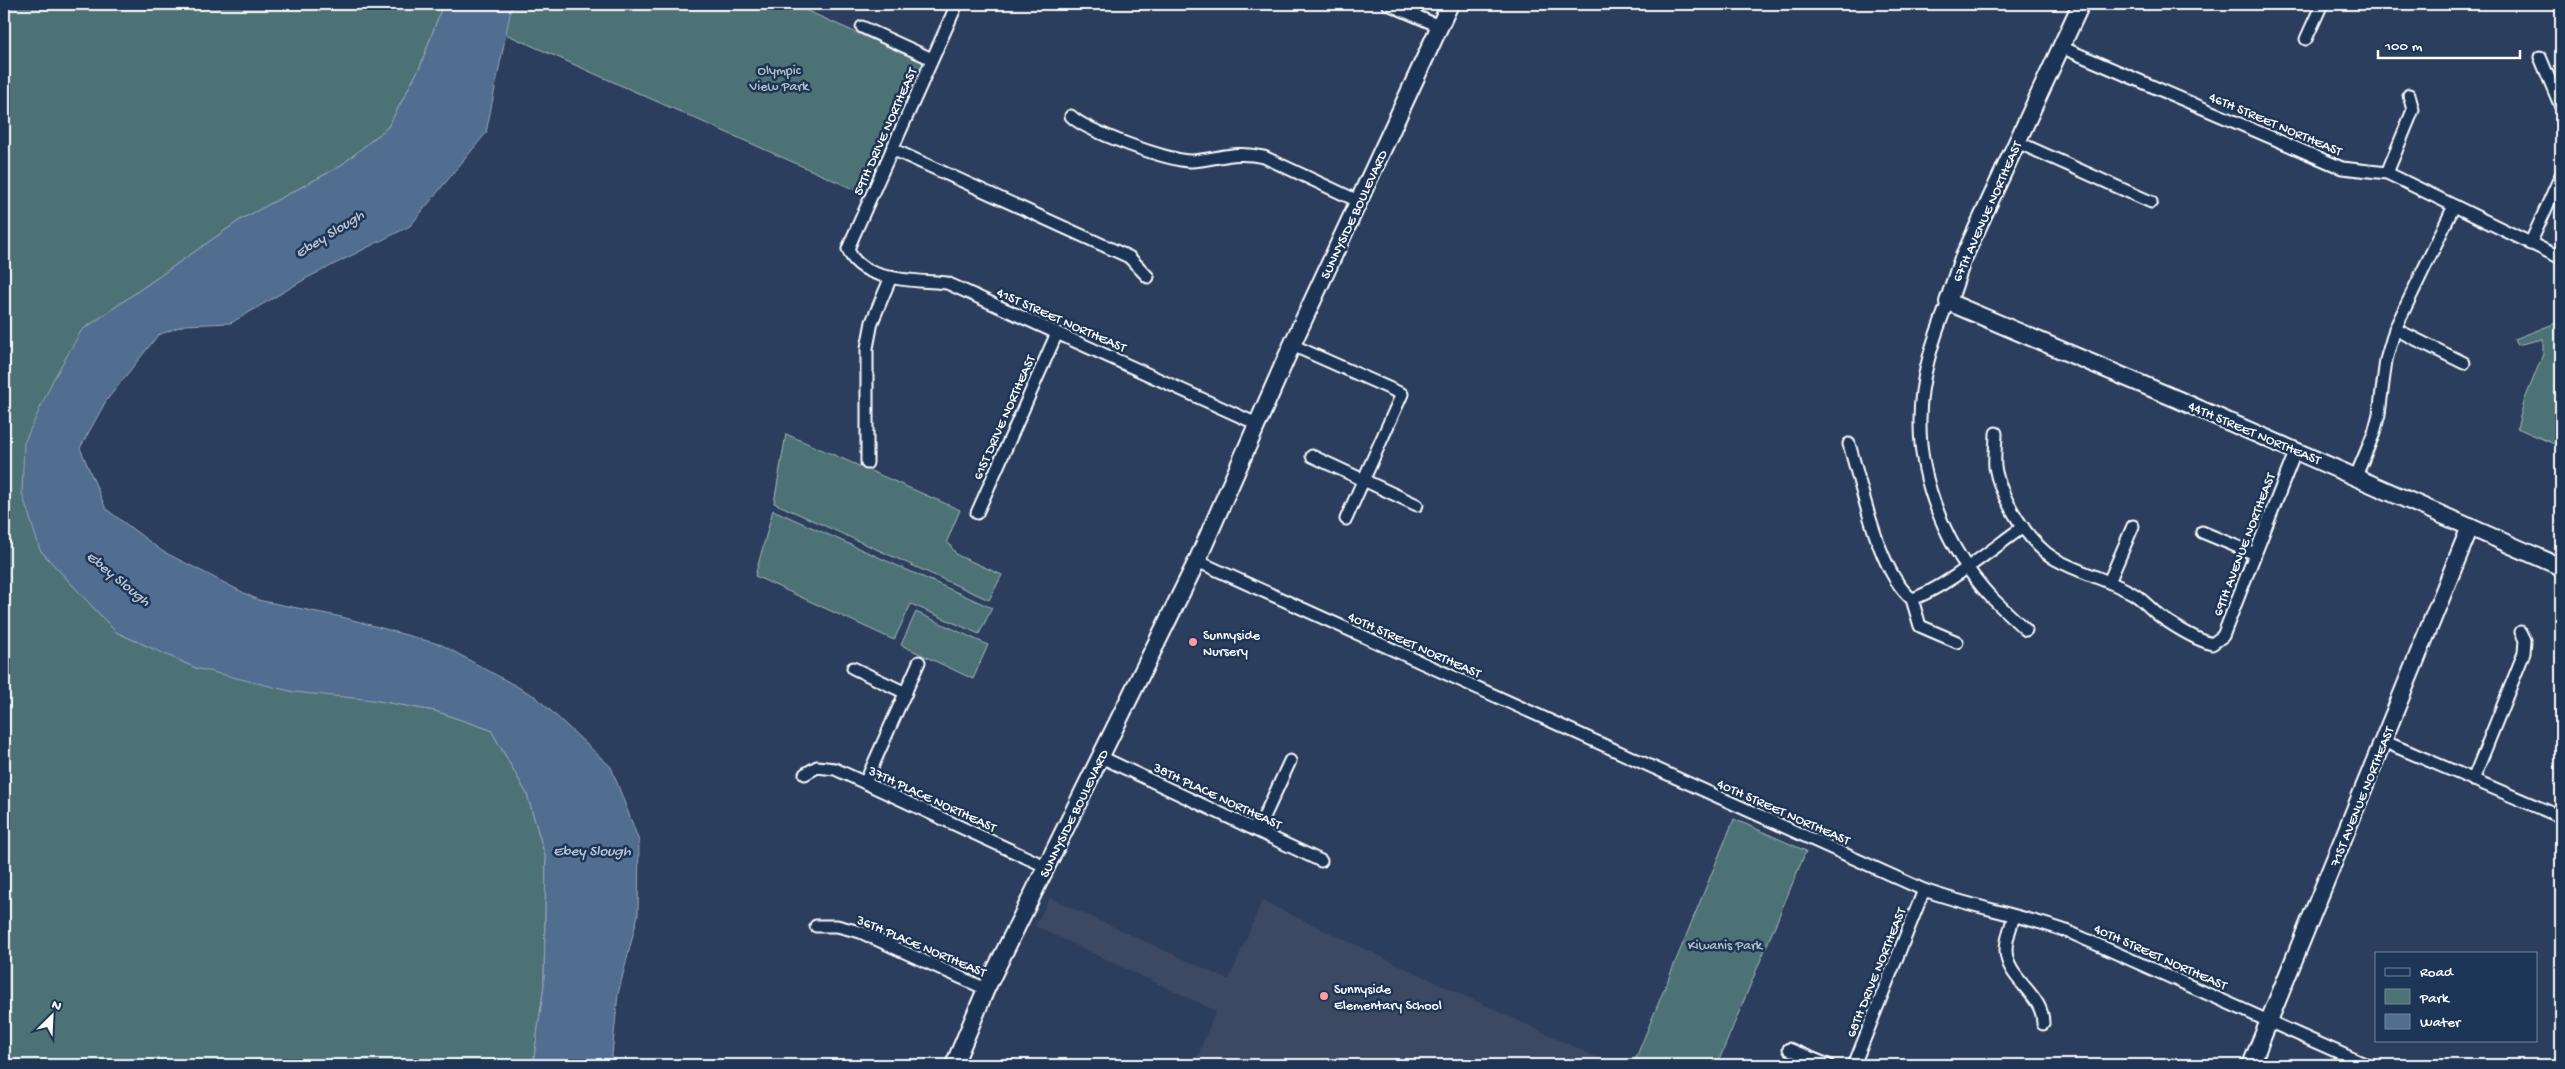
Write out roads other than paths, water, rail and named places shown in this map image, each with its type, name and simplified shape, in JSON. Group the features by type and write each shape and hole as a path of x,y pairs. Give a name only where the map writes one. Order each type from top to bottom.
{"street":[{"path":"932,60 957,4"},
{"path":"1388,4 1439,26"},
{"name":"SUNNYSIDE BOULEVARD","path":"954,1065 986,989 1197,562 1292,345 1450,4"},
{"name":"67TH AVENUE NORTHEAST","path":"2026,630 1990,596 1967,566 1940,522 1926,471 1920,420 1925,371 1935,333 1962,261 2081,4"},
{"path":"2306,39 2322,4"},
{"name":"59TH DRIVE NORTHEAST","path":"852,258 848,249 932,60 862,27"},
{"name":"46TH STREET NORTHEAST","path":"2061,47 2342,168 2387,173 2561,258"},
{"path":"2540,57 2561,107"},
{"path":"2387,173 2413,110 2409,95"},
{"path":"1071,116 1078,124 1109,137 1190,161 1229,154 1249,154 1264,157 1358,201"},
{"path":"2017,142 2151,202"},
{"path":"892,149 1129,257 1148,277"},
{"path":"2530,244 2561,175"},
{"path":"2356,476 2380,414 2386,360 2395,329 2454,206"},
{"name":"41ST STREET NORTHEAST","path":"852,258 858,264 891,278 947,283 1257,424"},
{"path":"867,463 867,348 872,322 891,278"},
{"name":"44TH STREET NORTHEAST","path":"1948,302 2296,450 2561,567"},
{"path":"2395,329 2464,362"},
{"name":"61ST DRIVE NORTHEAST","path":"977,513 1057,333"},
{"path":"1292,345 1402,394 1346,519"},
{"path":"1996,433 1995,468 2006,498 2023,527 2038,547 2054,558 2090,576 2109,582 2133,526"},
{"path":"1849,444 1882,555 1898,585 1912,599 1920,626 1957,642"},
{"name":"69TH AVENUE NORTHEAST","path":"2109,582 2134,594 2162,617 2197,640 2212,644 2223,636 2296,450"},
{"path":"1312,456 1417,505"},
{"path":"1912,599 1922,596 2023,527"},
{"name":"71ST AVENUE NORTHEAST","path":"2251,1065 2470,527"},
{"path":"2202,532 2255,554"},
{"name":"40TH STREET NORTHEAST","path":"1197,562 1924,890 1953,901 2069,932 2367,1065"},
{"path":"2473,780 2524,654 2525,640 2521,632"},
{"path":"865,783 919,662"},
{"path":"853,668 906,693"},
{"path":"2383,741 2561,817"},
{"name":"38TH PLACE NORTHEAST","path":"1101,757 1321,861"},
{"path":"1258,830 1290,761"},
{"name":"37TH PLACE NORTHEAST","path":"805,774 817,768 835,769 1047,867"},
{"name":"68TH DRIVE NORTHEAST","path":"1854,1065 1924,890"},
{"path":"2014,916 2007,939 2007,956 2011,969 2040,1006 2043,1024"},
{"name":"36TH PLACE NORTHEAST","path":"816,926 837,926 860,932 986,989"},
{"path":"1789,1049 1828,1065"}],"water":[{"name":"Ebey Slough","path":"443,4 512,4 486,133 410,226 307,278 231,323 185,325 158,335 106,401 80,448 106,509 162,551 258,600 342,617 442,645 536,697 611,767 639,841 638,915 618,994 611,1065 533,1065 544,985 546,859 527,794 491,730 435,711 373,700 294,692 196,668 116,632 40,550 22,493 24,443 53,380 81,331 240,220 339,167 388,127 420,67"}],"place":[{"name":"Sunnyside Nursery","path":"1193,642"},
{"name":"Sunnyside Elementary School","path":"1324,996"}],"park label":[{"name":"Olympic View Park","path":"779,78"},
{"name":"Kiwanis Park","path":"1725,944"}]}
